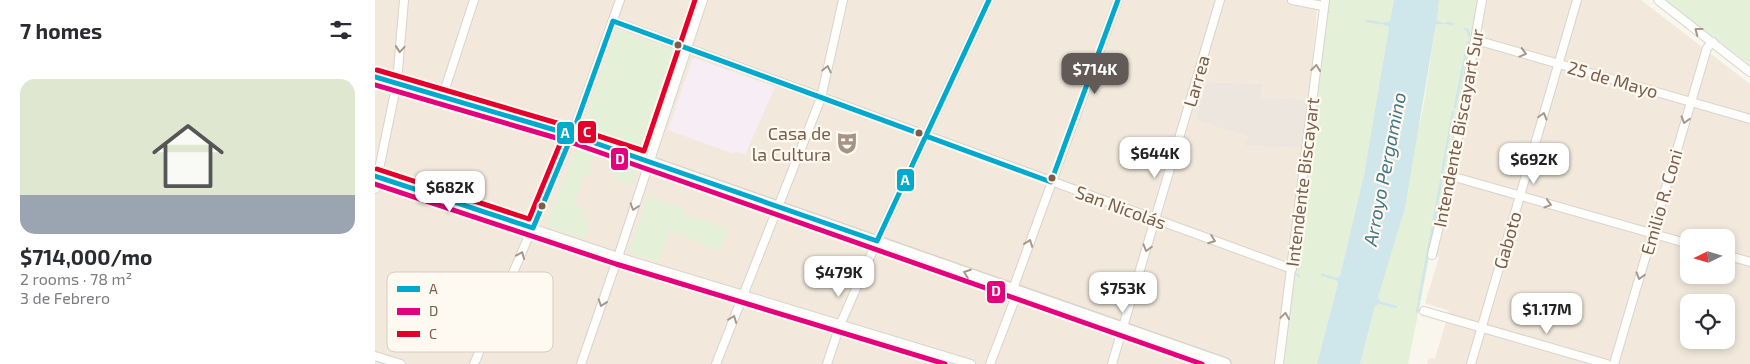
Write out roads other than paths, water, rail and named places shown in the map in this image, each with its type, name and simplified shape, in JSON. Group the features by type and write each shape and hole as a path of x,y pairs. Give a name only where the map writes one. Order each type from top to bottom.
{"street":[{"path":"375,189 376,176 397,82 404,0"},
{"path":"443,95 474,0"},
{"path":"514,272 572,134 620,0"},
{"path":"581,364 703,0"},
{"path":"715,364 821,98 843,0"},
{"path":"827,364 839,325 924,136 989,0"},
{"path":"991,364 1051,182 1118,0"},
{"name":"Larrea","path":"1112,364 1220,0"},
{"path":"1291,0 1324,3"},
{"name":"Intendente Biscayart Sur","path":"1432,255 1451,176 1482,0"},
{"name":"Gaboto","path":"1471,364 1577,0"},
{"path":"1658,0 1750,72"},
{"name":"Intendente Biscayart","path":"1279,364 1324,3"},
{"name":"San Nicolás","path":"613,22 1292,269"},
{"name":"25 de Mayo","path":"1475,40 1559,62 1750,119"},
{"name":"Emilio R. Coni","path":"1614,364 1707,48 1713,42"},
{"path":"375,77 443,95 572,134 1225,364"},
{"path":"376,176 618,258 971,364"},
{"path":"1451,176 1680,242"},
{"path":"1735,258 1750,262"},
{"path":"1424,312 1607,364"},
{"path":"474,364 479,352"},
{"path":"375,356 401,364"}],"water":[{"name":"Arroyo Pergamino","path":"1394,0 1439,0 1437,20 1446,24 1436,24 1405,208 1378,297 1381,303 1375,306 1360,364 1317,364 1338,282 1333,279 1340,276 1364,174 1389,27 1379,23 1390,21"}],"waterway":[{"path":"1367,21 1379,23"},
{"path":"1446,23 1453,24"},
{"path":"1465,29 1468,30 1469,36"},
{"path":"1455,107 1468,42"},
{"path":"1442,173 1453,112"},
{"path":"1419,300 1442,176"},
{"path":"1297,265 1300,268"},
{"path":"1322,275 1333,278"},
{"path":"1381,303 1396,307"},
{"path":"1417,312 1419,303"}],"place":[{"name":"Casa de la Cultura","path":"847,143"}]}
